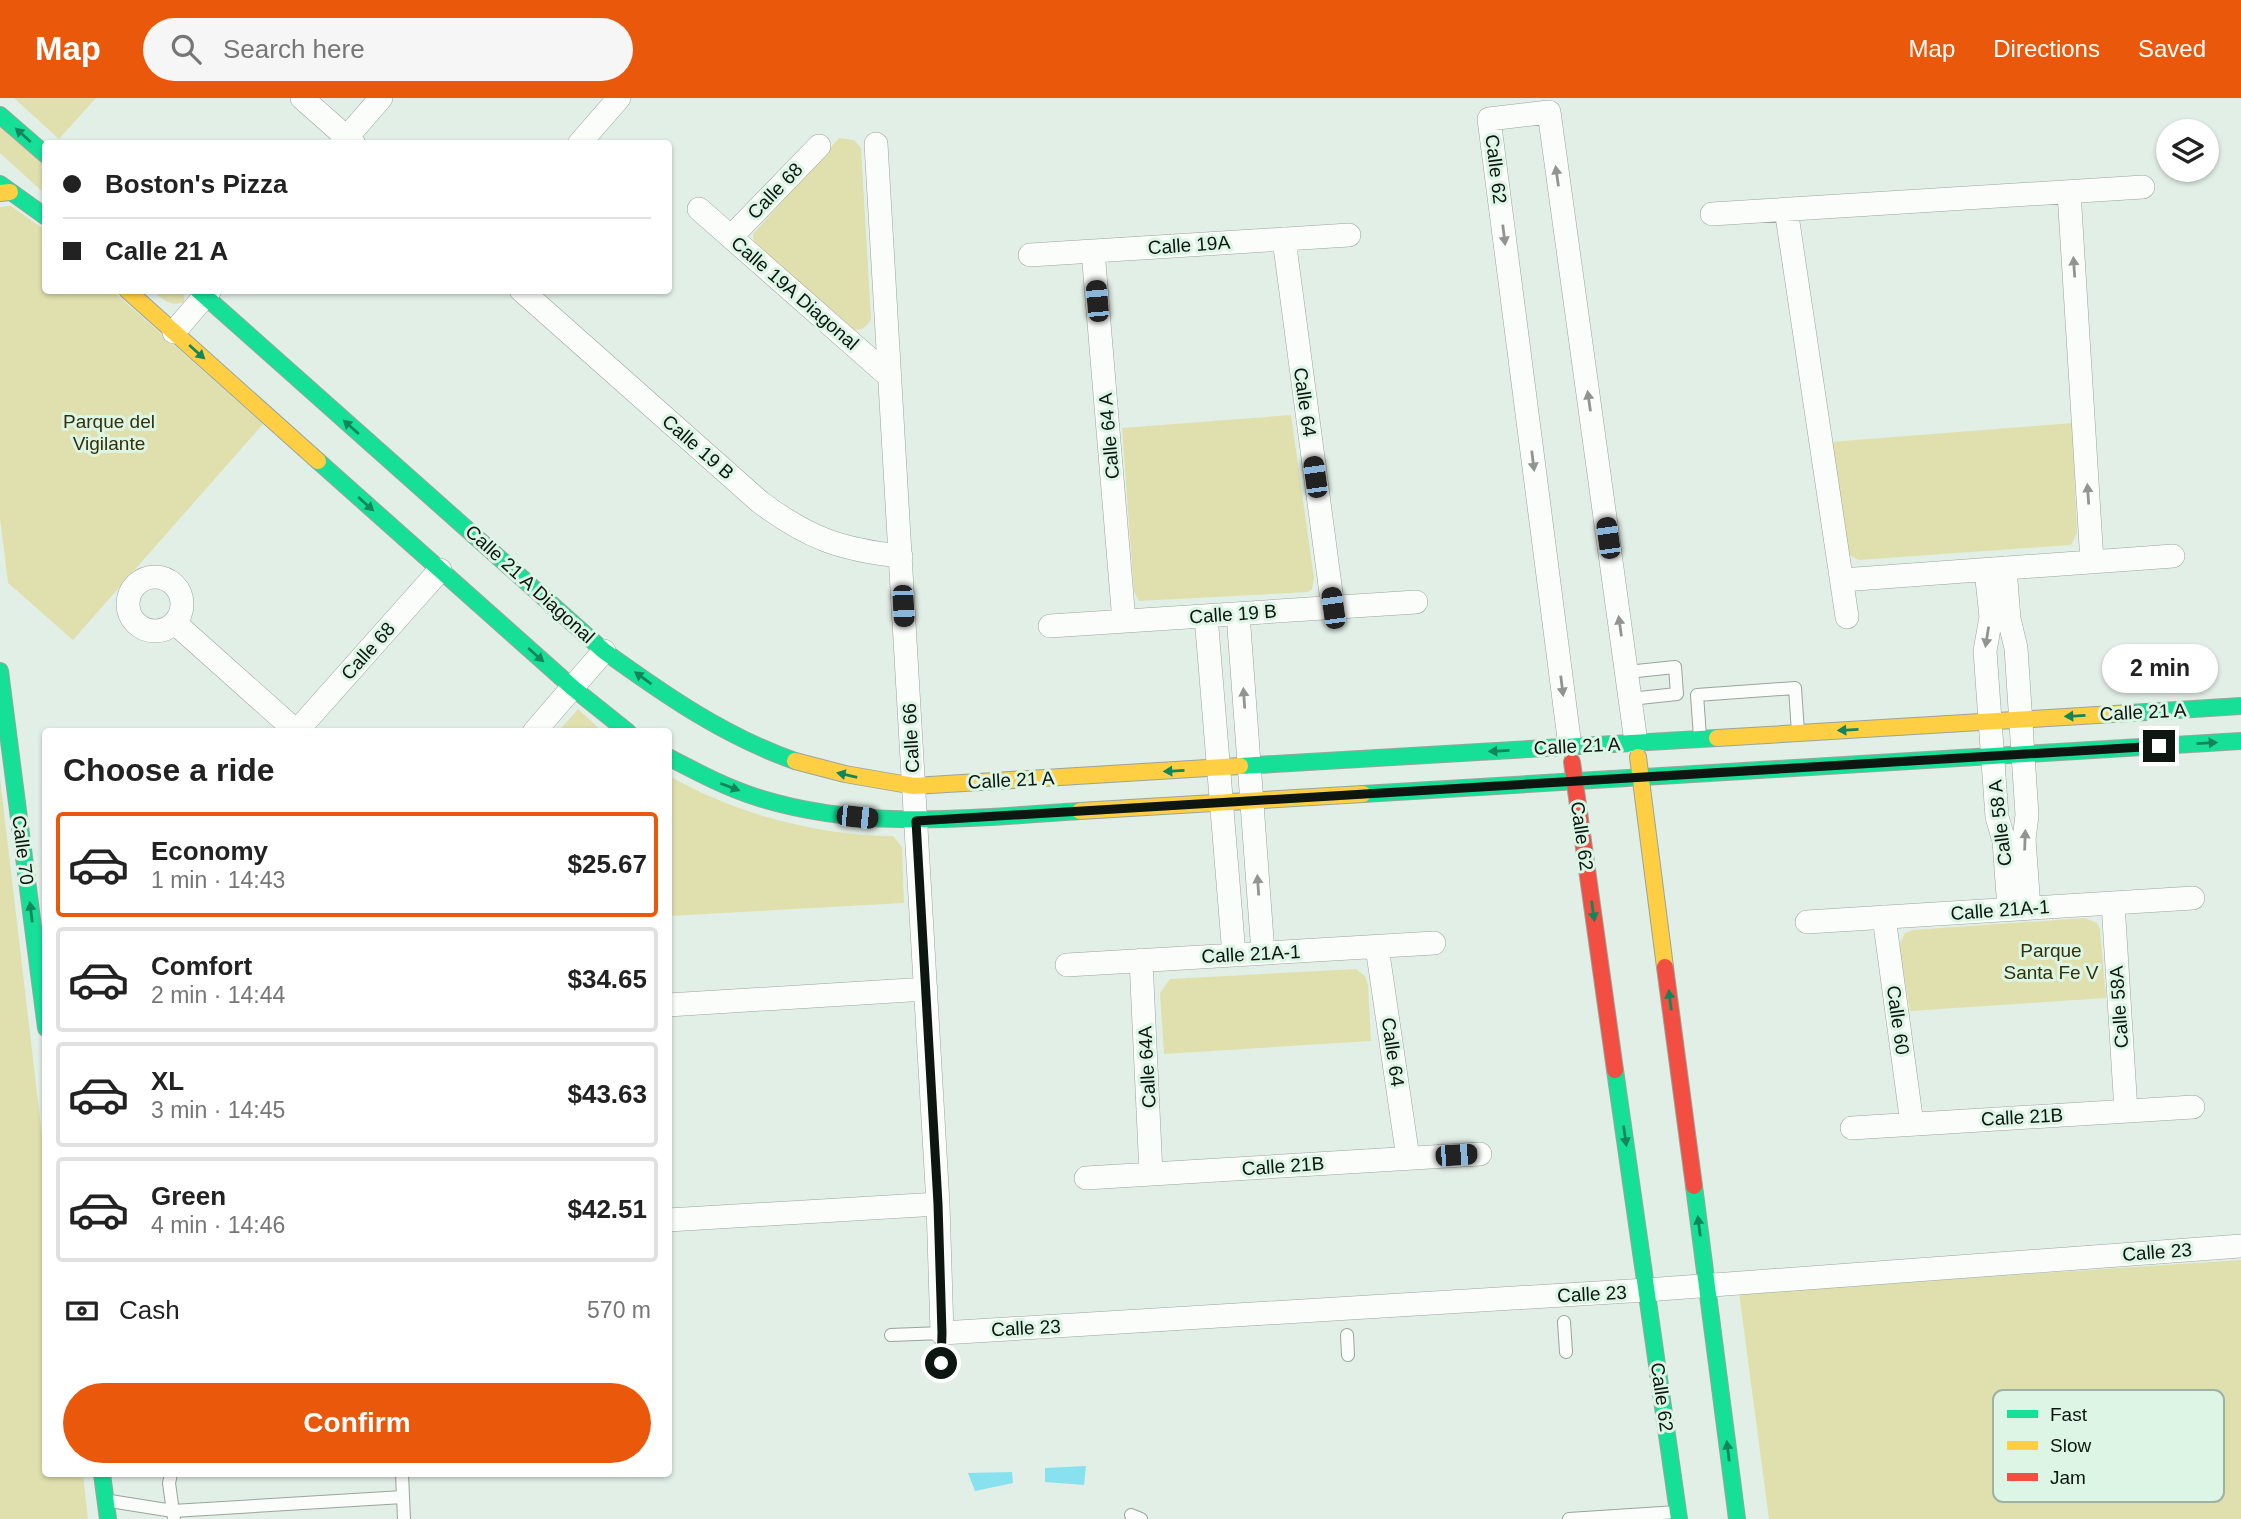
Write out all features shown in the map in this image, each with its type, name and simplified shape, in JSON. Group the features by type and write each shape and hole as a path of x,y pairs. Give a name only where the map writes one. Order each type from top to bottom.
{"main road":[{"path":"0,115 42,152"},
{"path":"3,190 42,214"},
{"path":"131,294 573,688 623,728"},
{"name":"Calle 21 A Diagonal","path":"205,294 604,651 677,704 735,736 824,770 914,786"},
{"name":"Calle 70","path":"0,671 42,997"},
{"name":"Calle 21 A","path":"914,786 2241,706"},
{"name":"Calle 21 A","path":"916,821 2241,741"},
{"name":"Calle 62","path":"1636,742 1737,1519"},
{"name":"Calle 62","path":"1570,746 1679,1515"},
{"path":"672,759 714,781 797,808 833,815 916,821"},
{"path":"102,1477 108,1519"}],"street":[{"path":"303,98 346,140"},
{"path":"348,140 381,98"},
{"path":"582,140 619,98"},
{"name":"Calle 62","path":"1570,746 1489,119 1549,112 1636,742"},
{"name":"Calle 66","path":"876,144 938,1204 942,1333"},
{"name":"Calle 68","path":"731,237 819,146"},
{"path":"1712,214 2143,187"},
{"path":"2069,192 2092,562"},
{"name":"Calle 19A Diagonal","path":"699,209 890,377"},
{"path":"1786,209 1847,617"},
{"name":"Calle 19A","path":"1030,255 1349,235"},
{"name":"Calle 64","path":"1284,239 1333,608"},
{"name":"Calle 64 A","path":"1093,251 1124,621"},
{"path":"174,332 203,294"},
{"name":"Calle 19 B","path":"526,294 780,517 801,531 832,544 869,553 901,556"},
{"path":"1842,580 2173,556"},
{"name":"Calle 58 A","path":"1995,569 2016,648 2028,815 2019,909"},
{"name":"Calle 58 A","path":"1995,569 1985,651 1997,817 2019,909"},
{"name":"Calle 68","path":"299,728 440,570"},
{"name":"Calle 19 B","path":"1050,626 1416,602"},
{"path":"1238,614 1263,953"},
{"path":"1206,616 1234,955"},
{"path":"175,623 293,728"},
{"path":"538,728 604,651"},
{"name":"Calle 21A-1","path":"1807,922 2193,898"},
{"name":"Calle 58A","path":"2113,903 2126,1111"},
{"name":"Calle 60","path":"1884,917 1912,1124"},
{"name":"Calle 21A-1","path":"1067,965 1434,943"},
{"name":"Calle 64","path":"1377,947 1408,1158"},
{"name":"Calle 64A","path":"1141,960 1152,1174"},
{"path":"672,1005 926,989"},
{"name":"Calle 21B","path":"1852,1128 2193,1107"},
{"name":"Calle 21B","path":"1086,1178 1480,1154"},
{"path":"672,1220 938,1204"},
{"name":"Calle 23","path":"942,1333 1706,1286 2241,1246"}],"lane":[{"path":"1627,671 1675,667 1677,694 1630,699"},
{"path":"1700,739 1697,695 1795,688 1798,733"},
{"path":"1564,1322 1566,1352"},
{"path":"891,1335 942,1333 941,1363"},
{"path":"1348,1335 1348,1355"},
{"path":"170,1477 174,1515"},
{"path":"402,1477 404,1519"},
{"path":"105,1500 174,1515 403,1497"},
{"path":"1569,1519 1679,1515"}],"green space":[{"path":"14,98 96,98 59,139"},
{"path":"0,124 42,162 42,191 0,153"},
{"path":"839,138 854,140 861,148 871,319 866,326 857,330 754,243 753,234"},
{"name":"Parque del Vigilante","path":"11,206 42,228 42,294 116,294 263,424 73,640 8,583 0,518 0,207"},
{"path":"157,294 184,294 184,302 171,303"},
{"path":"1291,415 1314,578 1312,589 1308,592 1139,601 1134,592 1122,428"},
{"path":"2072,423 2077,533 2071,545 1859,560 1849,555 1830,442"},
{"path":"578,709 599,728 561,728"},
{"path":"672,777 720,801 777,820 836,832 893,836 902,847 904,903 672,916"},
{"path":"0,778 42,1135 42,1477 83,1477 88,1519 0,1519"},
{"name":"Parque Santa Fe V","path":"2085,918 2097,923 2100,929 2106,998 1910,1011 1899,946 1905,933 1913,930"},
{"path":"1356,969 1365,976 1368,985 1371,1041 1164,1054 1160,993 1170,979"},
{"path":"2241,1260 2241,1519 1769,1519 1739,1293"}],"water":[{"path":"1086,1466 1084,1485 1045,1482 1045,1468"},
{"path":"1012,1472 1013,1483 975,1491 968,1473"}],"traffic: fast":[{"path":"0,115 42,152"},
{"path":"0,184 42,214"},
{"path":"202,294 604,651 719,727 795,761"},
{"path":"318,461 573,688 623,728"},
{"path":"0,671 42,997"},
{"path":"2130,713 2241,706"},
{"path":"1240,766 1717,738"},
{"path":"1363,794 2241,741"},
{"path":"672,759 722,784 756,797 836,815 958,819 1080,811"},
{"path":"1615,1070 1679,1519"},
{"path":"1694,1186 1737,1519"},
{"path":"102,1477 108,1519"}],"traffic: slow":[{"path":"0,193 10,192"},
{"path":"131,294 318,461"},
{"path":"1717,738 2130,713"},
{"path":"1638,757 1665,967"},
{"path":"795,761 845,774 914,786 1240,766"},
{"path":"1080,811 1363,794"}],"traffic: jam":[{"path":"1572,762 1615,1070"},
{"path":"1665,967 1694,1186"}],"route":[{"path":"941,1363 938,1204 916,821 2159,746"}]}
